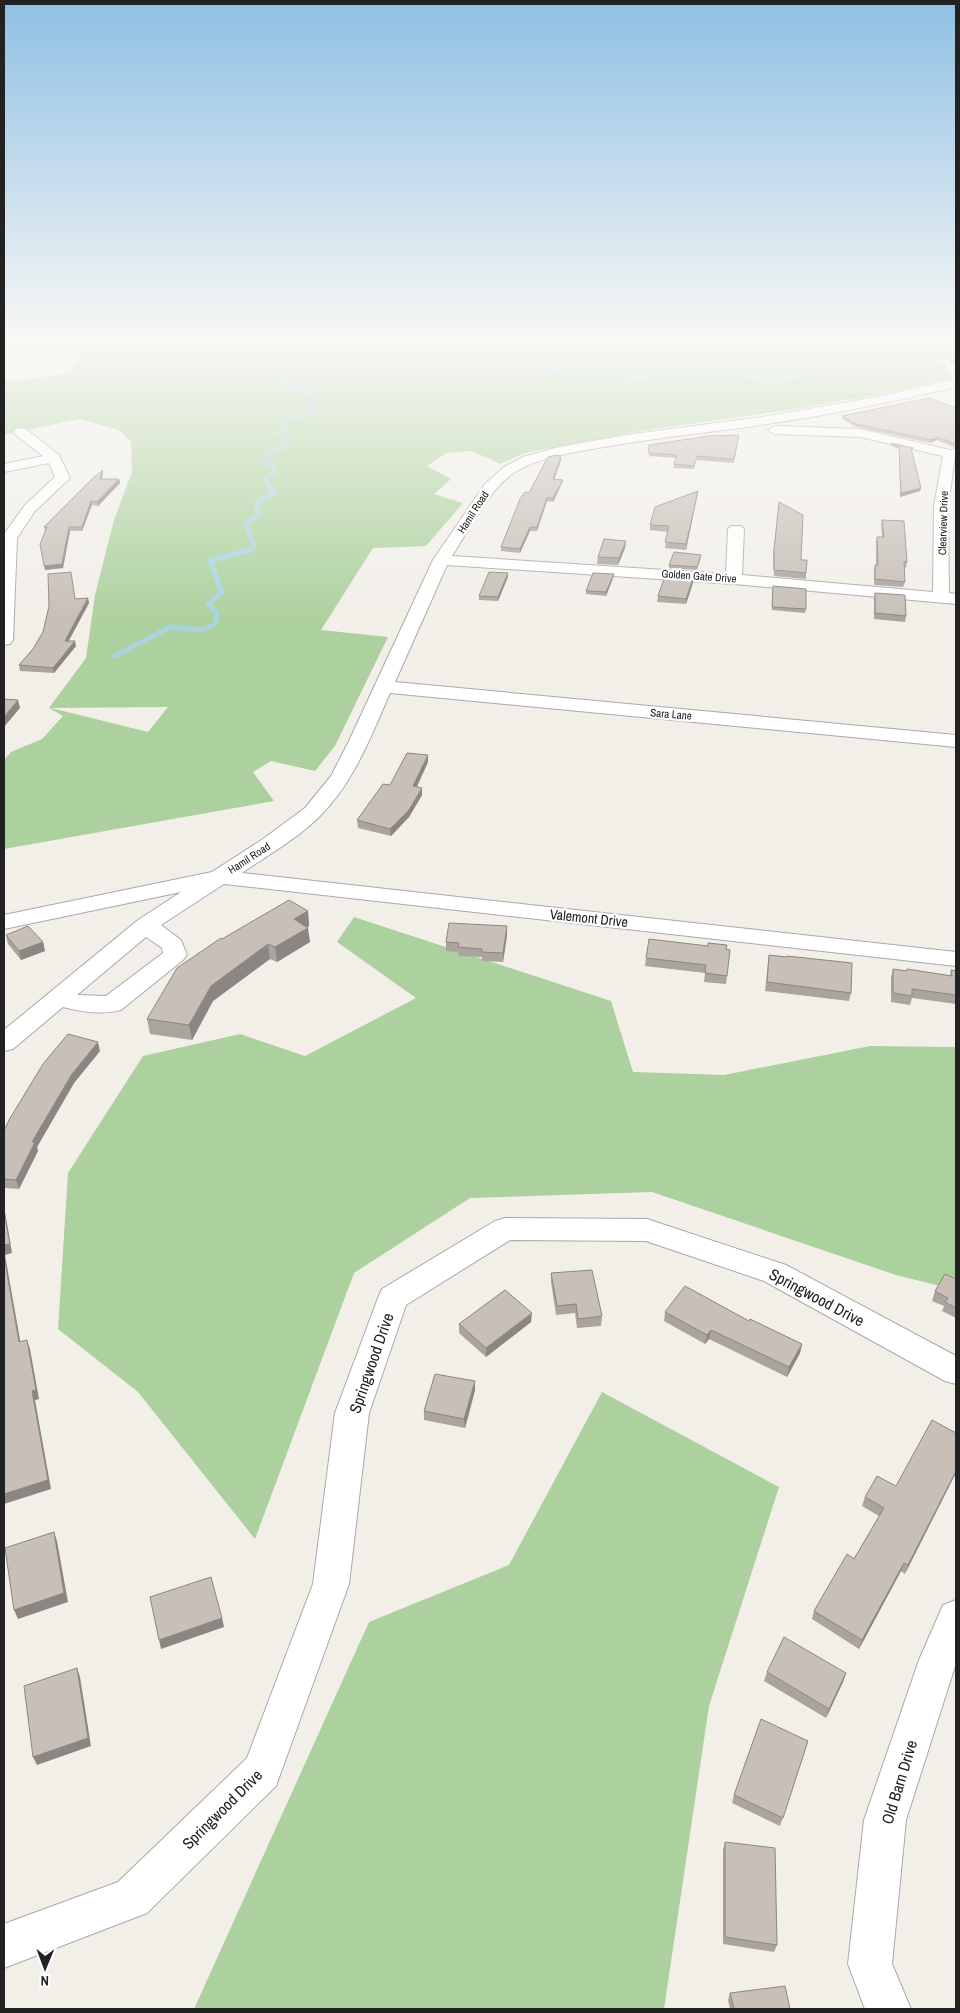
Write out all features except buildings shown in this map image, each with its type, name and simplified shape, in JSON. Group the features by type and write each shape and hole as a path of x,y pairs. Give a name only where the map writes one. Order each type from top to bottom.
{"street":[{"path":"4,640 9,538 30,508 63,478 54,458 21,432"},
{"name":"Hamil Road","path":"4,1043 146,925 272,844 312,812 340,778 385,687 441,560 490,487 509,470 528,460 559,451 685,432"},
{"path":"833,432 860,433 953,454"},
{"name":"Clearview Drive","path":"949,599 949,507 953,454"},
{"path":"4,468 54,458"},
{"path":"734,579 736,529"},
{"name":"Golden Gate Drive","path":"441,560 734,579 949,599"},
{"name":"Sara Lane","path":"385,687 956,741"},
{"name":"Hamil Road","path":"4,922 221,877"},
{"name":"Valemont Drive","path":"221,877 956,959"},
{"path":"58,998 81,1004 112,1004 166,964 174,955 173,946 146,925"},
{"name":"Springwood Drive","path":"4,1946 132,1898 262,1772 331,1584 352,1413 394,1298 505,1229 647,1230 775,1273 956,1371"},
{"name":"Old Barn Drive","path":"888,2009 870,1964 885,1820 938,1660 956,1618"}],"green space":[{"path":"4,432 18,432 4,435"},
{"path":"121,432 635,432 525,453 500,464 472,451 446,453 427,466 451,479 434,494 463,503 426,546 373,548 321,630 388,637 335,746 315,771 271,761 253,772 274,801 4,849 4,760 11,752 42,739 63,716 49,708 86,658 95,595 114,520 132,472 131,442","holes":["168,707 148,732 51,708"]},
{"path":"354,917 611,1001 633,1072 724,1075 870,1046 956,1047 956,1290 896,1275 652,1192 470,1198 354,1273 255,1539 138,1392 58,1329 68,1173 143,1056 240,1034 305,1056 416,998 337,942"},
{"path":"602,1392 779,1487 709,1706 664,2009 194,2009 369,1622 509,1565"}],"waterway":[{"path":"269,485 265,480 276,471 264,458 290,442 279,434 280,432"},
{"path":"115,656 170,627 202,630 215,624 217,614 208,604 222,592 210,561 255,548 246,523 259,514 256,503 275,493 268,484"}]}
